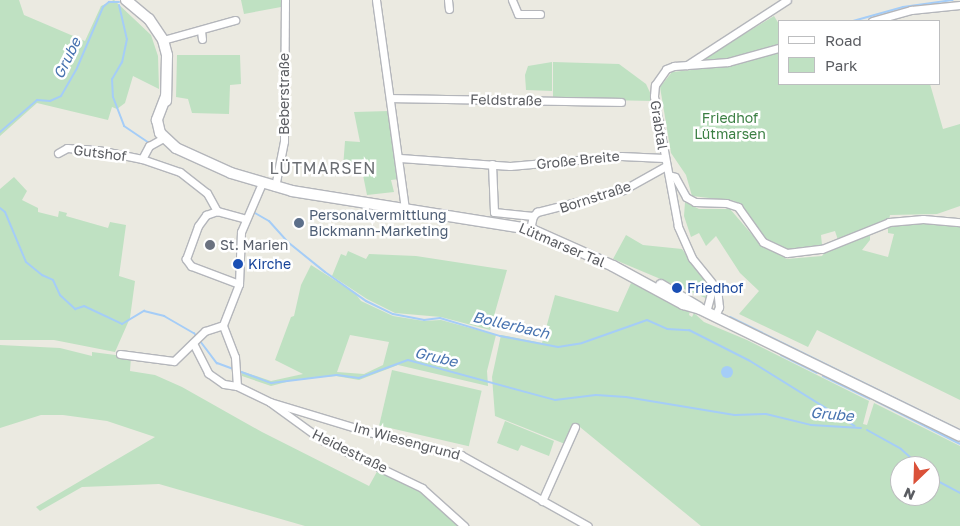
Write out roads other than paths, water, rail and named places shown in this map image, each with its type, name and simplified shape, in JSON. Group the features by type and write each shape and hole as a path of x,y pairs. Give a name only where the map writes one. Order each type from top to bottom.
{"main road":[{"path":"126,0 149,18 163,40 167,55 166,96 157,120 158,129 182,151 262,184"},
{"name":"Lütmarser Tal","path":"262,184 530,229 613,266 650,279 687,298 707,312 960,436"}],"street":[{"name":"Beberstraße","path":"274,187 284,141 285,0"},
{"path":"376,0 406,208"},
{"path":"448,0 449,9"},
{"path":"512,0 518,14 540,14"},
{"name":"Grabtal","path":"707,312 719,296 713,284 692,258 683,239 664,158 655,85 666,69 687,65 787,0"},
{"path":"876,20 911,10 960,5"},
{"path":"163,40 236,20"},
{"path":"201,31 202,39"},
{"path":"687,65 728,62 778,48"},
{"name":"Feldstraße","path":"390,98 621,102"},
{"name":"Gutshof","path":"142,159 149,146 165,137"},
{"name":"Gutshof","path":"58,153 79,148 142,159 180,172 207,193 217,211"},
{"name":"Große Breite","path":"400,158 492,164 544,164 621,156 664,158"},
{"path":"492,164 494,212 532,216 530,229"},
{"name":"Bornstraße","path":"532,216 623,190 666,166"},
{"path":"669,175 675,178 686,197 695,202 726,203 738,207 763,242 787,253 822,249 889,222 928,219 960,222"},
{"path":"237,386 236,367 223,325 239,284 238,249 246,220 262,184"},
{"path":"239,284 187,263 198,226 206,215 217,211 246,220"},
{"path":"120,354 174,361 209,328 223,325"},
{"name":"Heidestraße","path":"197,339 208,373 224,384 237,386 270,402 322,440 422,488 464,526"},
{"name":"Im Wiesengrund","path":"270,402 370,432 461,454 586,525"},
{"path":"542,501 575,427"}],"water":[{"path":"727,366 733,372 727,378 721,372"}],"waterway":[{"path":"857,20 903,7 953,0"},
{"name":"Grube","path":"0,132 37,100 50,101 61,96 77,68 103,7 109,2 119,2"},
{"name":"Bollerbach","path":"119,5 127,39 122,62 112,79 113,97 124,126 148,142"},
{"name":"Grube","path":"0,208 5,212 26,262 42,275 53,280 60,295 75,309 84,306 122,324 144,311 164,316 194,333 217,363 271,383 337,375 359,378 408,360 555,400 596,395 626,397 735,415 766,414 811,425 861,428"},
{"name":"Bollerbach","path":"255,213 269,221 289,243 325,272 366,301 393,314 424,320 440,318 500,336 558,347 582,343 647,320 667,329 689,330 750,361 855,426"},
{"path":"730,317 960,430"},
{"path":"781,355 817,373"},
{"path":"823,376 870,399"},
{"path":"876,401 960,444"},
{"name":"Grube","path":"867,430 901,449 909,456"},
{"name":"Grube","path":"940,482 960,493"}],"place":[{"name":"Personalvermittlung Bickmann-Marketing","path":"299,223"},
{"name":"St. Marien","path":"210,245"},
{"name":"Kirche","path":"238,264"},
{"name":"Friedhof","path":"677,288"}],"district":[{"name":"LÜTMARSEN","path":"323,168"}],"park label":[{"name":"Friedhof Lütmarsen","path":"730,126"}]}
